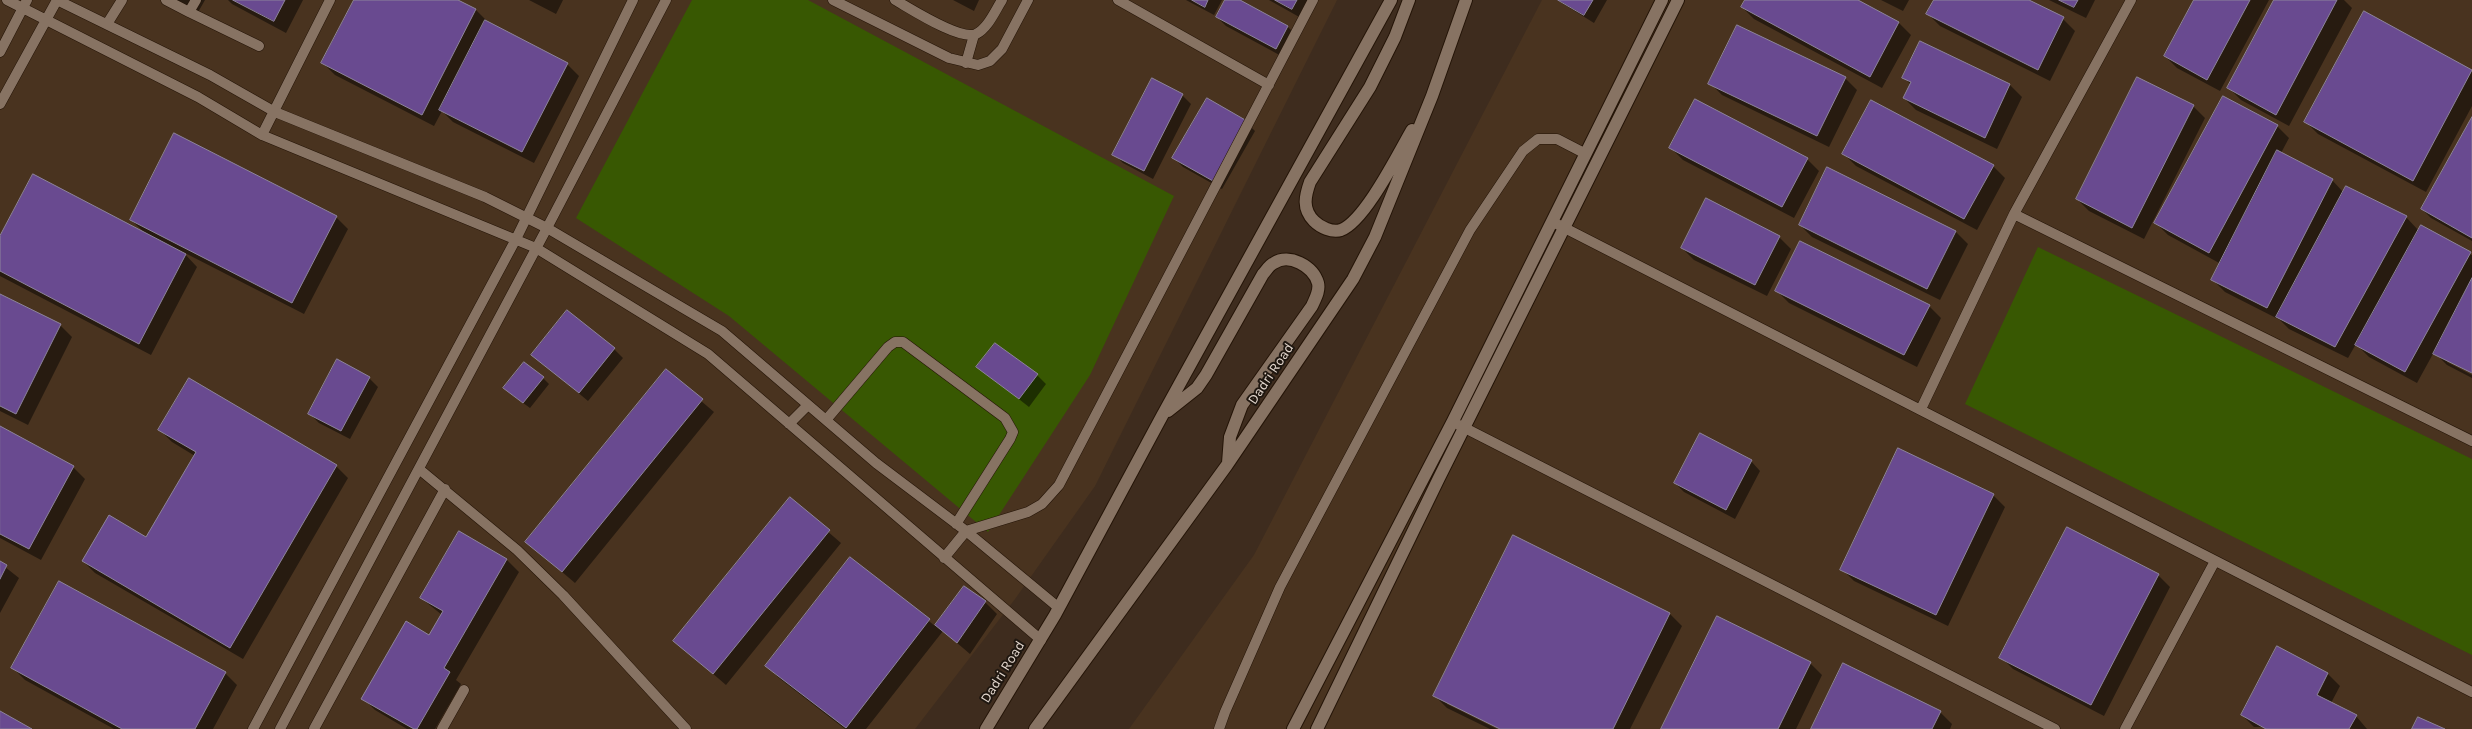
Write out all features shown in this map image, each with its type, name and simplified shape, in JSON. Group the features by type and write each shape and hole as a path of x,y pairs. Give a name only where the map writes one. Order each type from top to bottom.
{"main road":[{"name":"Dadri Road","path":"986,729 1059,608 1162,416 1391,0"},
{"path":"1409,0 1395,37 1370,87 1310,182 1305,197 1306,209 1312,220 1322,228 1340,230 1360,214 1432,96"},
{"name":"Dadri Road","path":"1034,729 1227,465 1353,279 1375,237 1432,96 1466,0"},
{"path":"1559,225 1586,154 1662,0"},
{"path":"1317,729 1459,425 1559,225 1678,0"},
{"path":"1162,416 1197,388 1263,274 1272,263 1282,259 1295,260 1307,268 1318,283 1318,292 1312,306 1242,405 1230,437 1227,465"},
{"path":"1293,729 1459,425"}],"lane":[{"path":"7,0 25,4 44,21 198,97 262,135 536,248 708,354 1041,640"},
{"path":"0,104 57,0 210,76 275,112 484,198 547,228 722,331 876,463 966,531 1059,608"},
{"path":"107,24 122,0"},
{"path":"166,0 259,46"},
{"path":"190,12 196,0"},
{"path":"262,135 330,0"},
{"path":"253,729 516,239 633,0"},
{"path":"280,729 547,228 666,0"},
{"path":"833,0 949,58 978,65 990,60 1002,49 1028,0"},
{"path":"895,0 947,28 962,34 974,35 982,30 1002,0"},
{"path":"1118,0 1269,85"},
{"path":"944,558 966,531 1028,512 1042,504 1059,484 1313,0"},
{"path":"1921,409 2014,214 2131,0"},
{"path":"0,52 25,4"},
{"path":"966,63 974,35"},
{"path":"1219,729 1224,712 1280,587 1470,230 1522,151 1538,139 1556,139 1586,154"},
{"path":"2014,214 2472,441"},
{"path":"1559,225 2472,692"},
{"path":"826,420 888,347 895,342 903,342 1004,418 1013,432 1010,440 956,524"},
{"path":"789,424 808,405"},
{"path":"1459,425 2055,729"},
{"path":"419,468 518,550 569,602 686,729"},
{"path":"314,729 444,489"},
{"path":"2124,729 2215,562"},
{"path":"442,729 464,690"}],"shaded area":[{"path":"0,0 1337,0 1095,486 1015,599 915,729 0,729"},
{"path":"1542,0 2472,0 2472,729 1129,729 1254,555"}],"green space":[{"path":"692,0 808,0 1174,196 1090,375 988,532 729,316 576,218"},
{"path":"2038,247 2472,459 2472,655 1965,404"}],"building":[{"path":"233,0 285,0 274,21"},
{"path":"354,0 458,0 476,9 422,115 321,63"},
{"path":"1192,0 1208,0 1205,7"},
{"path":"1225,0 1240,0 1288,26 1276,49 1216,17"},
{"path":"1275,0 1297,0 1292,9"},
{"path":"1558,0 1593,0 1584,15"},
{"path":"1745,0 1858,0 1899,22 1870,77 1741,7"},
{"path":"1934,0 2029,0 2064,17 2038,70 1926,14"},
{"path":"2059,0 2078,0 2074,7"},
{"path":"2194,0 2250,0 2207,80 2164,56"},
{"path":"2274,0 2337,0 2276,115 2227,88"},
{"path":"2364,11 2472,70 2413,181 2304,122"},
{"path":"485,20 568,63 522,152 439,110"},
{"path":"1737,25 1846,77 1817,136 1708,84"},
{"path":"1920,41 2010,84 1985,138 1903,98 1911,82 1902,78"},
{"path":"2137,77 2194,105 2132,228 2076,199"},
{"path":"1152,78 1183,94 1144,171 1112,155"},
{"path":"2223,96 2278,125 2209,253 2154,223"},
{"path":"1207,98 1247,121 1213,181 1172,158"},
{"path":"1695,99 1808,158 1782,207 1669,148"},
{"path":"1871,100 1994,165 1964,219 1842,154"},
{"path":"2472,117 2472,238 2421,209"},
{"path":"174,133 337,216 292,303 130,220"},
{"path":"2277,150 2333,179 2267,308 2211,280"},
{"path":"1827,167 1956,231 1927,289 1799,225"},
{"path":"33,174 186,254 139,344 0,271 0,236"},
{"path":"2346,186 2407,216 2335,347 2276,317"},
{"path":"1706,198 1780,236 1755,285 1681,248"},
{"path":"2421,225 2471,252 2405,372 2355,345"},
{"path":"1800,241 1930,305 1904,355 1775,291"},
{"path":"2472,278 2472,373 2433,354"},
{"path":"0,294 61,324 16,414 0,406"},
{"path":"567,310 615,348 579,393 531,355"},
{"path":"995,343 1038,374 1019,399 976,367"},
{"path":"337,359 370,377 341,431 308,414"},
{"path":"524,362 544,377 523,403 503,388"},
{"path":"666,369 703,399 562,572 525,542"},
{"path":"189,378 337,465 230,648 82,561 109,515 146,537 196,452 158,430"},
{"path":"0,426 74,466 29,549 0,534"},
{"path":"1700,433 1752,460 1726,510 1674,483"},
{"path":"1898,448 1994,494 1936,615 1840,570"},
{"path":"790,497 830,530 713,674 673,641"},
{"path":"2067,527 2159,574 2091,705 1999,658"},
{"path":"459,531 507,559 444,668 450,672 417,729 414,729 361,699 406,621 429,635 443,611 420,598"},
{"path":"1513,535 1670,613 1613,729 1500,729 1433,696"},
{"path":"850,557 930,619 846,728 765,666"},
{"path":"0,561 7,565 0,579"},
{"path":"59,581 226,672 195,729 122,729 11,668"},
{"path":"964,586 986,601 957,643 935,625"},
{"path":"1717,616 1811,662 1778,729 1661,729"},
{"path":"2277,646 2328,673 2317,695 2357,715 2349,729 2266,729 2241,715"},
{"path":"1843,663 1941,711 1932,729 1811,729"},
{"path":"0,711 32,729 0,729"},
{"path":"2418,717 2445,729 2412,729"}]}
